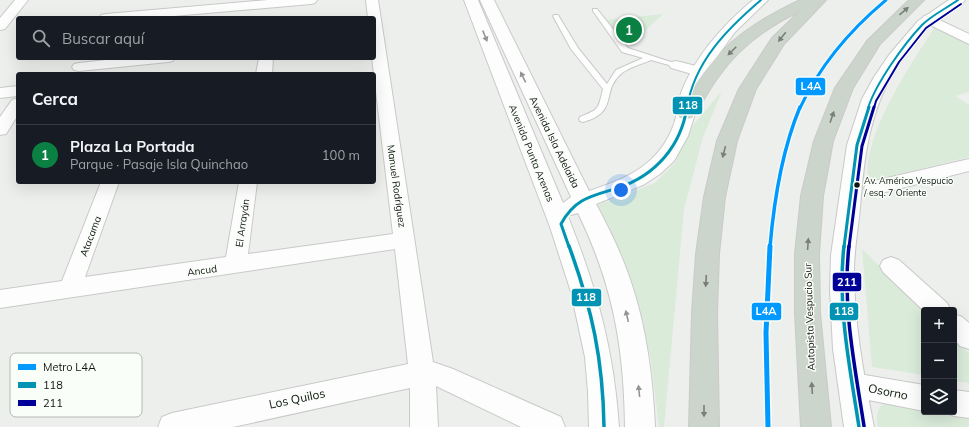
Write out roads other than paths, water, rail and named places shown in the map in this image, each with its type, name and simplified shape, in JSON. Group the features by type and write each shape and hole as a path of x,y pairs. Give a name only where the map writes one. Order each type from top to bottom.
{"highway":[{"path":"686,114 713,72 736,47 781,15 812,0"},
{"path":"704,427 704,315 708,250 713,204 727,142 734,117 754,76 767,56 795,21 820,0"},
{"name":"Autopista Vespucio Sur","path":"816,427 807,298 807,248 816,172 832,116 850,74 864,52 883,31 917,0"}],"main road":[{"name":"Avenida Punta Arenas","path":"471,0 561,224 586,299 593,327 602,381 604,427"},
{"name":"Avenida Isla Adelaida","path":"487,0 609,257 619,285 635,354 640,398 640,427"},
{"path":"561,224 565,213 583,200 629,183 641,177 659,164 673,146 686,114 688,99 699,71 723,35 761,0"},
{"path":"859,427 844,319 842,271 856,151 862,126 878,86 904,48 929,19 958,0"}],"street":[{"path":"0,26 22,0"},
{"path":"129,16 311,0"},
{"name":"Manuel Rodríguez","path":"372,0 374,16"},
{"path":"107,16 113,6"},
{"path":"929,19 969,40"},
{"name":"Manuel Rodríguez","path":"376,37 422,373 424,427"},
{"path":"79,66 151,60"},
{"path":"153,72 162,60"},
{"path":"264,72 266,60"},
{"path":"676,65 699,71"},
{"path":"0,93 16,91"},
{"path":"0,130 16,106"},
{"path":"874,188 969,165"},
{"name":"Atacama","path":"70,289 109,184"},
{"name":"El Arrayán","path":"236,264 248,184"},
{"name":"Ancud","path":"0,300 404,240"},
{"path":"891,266 936,307"},
{"path":"957,327 969,338"},
{"path":"422,373 444,377 551,427"},
{"name":"Los Quilos","path":"172,427 422,373"},
{"name":"Osorno","path":"853,385 921,397"},
{"path":"957,403 969,405"}],"lane":[{"path":"595,10 625,50 676,65"},
{"path":"556,16 576,49 606,89"},
{"path":"583,119 598,113 602,108 606,89 618,72 649,58"}],"metro line":[{"name":"L4A","path":"768,427 766,364 766,301 768,270 774,208 792,128 804,99 829,58 850,33 873,10 886,0"}],"place":[{"name":"Plaza La Portada","path":"629,30"},
{"name":"Av. Américo Vespucio / esq. 7 Oriente","path":"857,185"}]}
